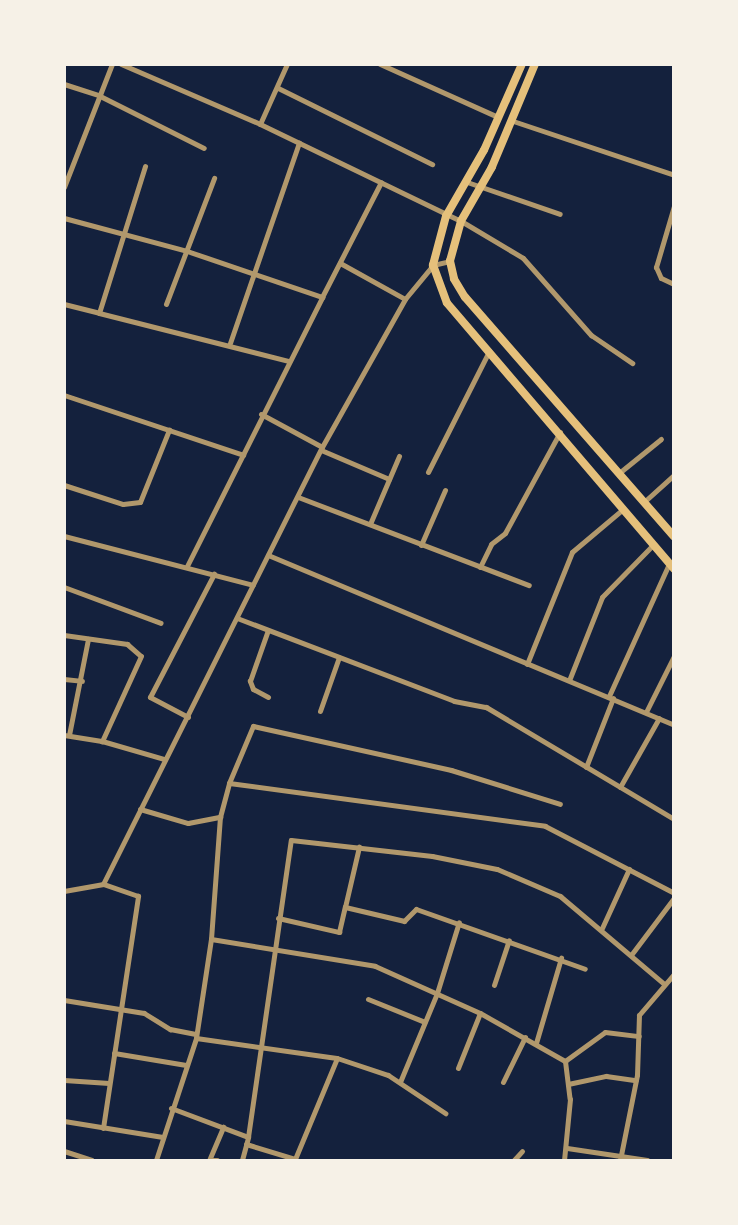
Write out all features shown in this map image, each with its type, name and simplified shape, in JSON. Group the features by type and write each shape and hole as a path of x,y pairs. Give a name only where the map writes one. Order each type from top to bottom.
{"main road":[{"path":"522,64 467,182 446,216 433,265 447,303 560,432 671,567"},
{"path":"535,64 513,120 461,221 450,261 454,279 465,297 674,537"}],"street":[{"path":"64,187 112,64"},
{"path":"121,64 260,124 446,216 461,221 523,258 591,335 632,363"},
{"path":"380,64 498,117"},
{"path":"260,124 278,88 285,65"},
{"path":"64,84 100,96 204,148"},
{"path":"278,88 432,164"},
{"path":"513,120 674,175"},
{"path":"230,343 299,143"},
{"path":"99,313 145,166"},
{"path":"166,304 214,178"},
{"path":"187,566 261,414 381,182"},
{"path":"467,182 560,214"},
{"path":"674,206 656,267 661,278 674,284"},
{"path":"64,218 187,251 322,297"},
{"path":"103,884 321,449 405,299 433,265 450,261"},
{"path":"340,263 405,299"},
{"path":"64,304 230,343 289,361"},
{"path":"428,472 489,351"},
{"path":"64,395 243,455"},
{"path":"261,414 321,449 389,479"},
{"path":"64,485 123,504 141,502 169,430"},
{"path":"480,567 491,544 505,533 560,432"},
{"path":"619,473 661,439"},
{"path":"370,524 399,456"},
{"path":"645,501 674,475"},
{"path":"421,545 445,490"},
{"path":"298,497 529,585"},
{"path":"527,664 572,552 623,509"},
{"path":"667,528 674,522"},
{"path":"64,536 187,566 253,585"},
{"path":"570,678 602,597 653,545"},
{"path":"268,555 527,664 570,678 674,725"},
{"path":"586,767 611,697 671,567"},
{"path":"188,717 150,697 214,574"},
{"path":"64,587 161,623"},
{"path":"237,618 454,701 486,707 674,819"},
{"path":"268,630 250,681 253,689 268,697"},
{"path":"64,635 127,644 141,656 102,741"},
{"path":"88,639 82,681 67,735 102,741 164,759"},
{"path":"646,712 674,656"},
{"path":"320,711 339,657"},
{"path":"64,679 82,681"},
{"path":"620,788 659,718"},
{"path":"156,1161 171,1108 196,1036 211,939 220,817 228,783 253,726 451,770 560,804"},
{"path":"228,783 546,826 674,893"},
{"path":"140,809 188,823 220,817"},
{"path":"242,1161 248,1137 272,951 291,840 359,847 497,869 560,896 602,928 663,983"},
{"path":"278,918 339,932 359,847"},
{"path":"602,928 629,869"},
{"path":"64,891 103,884 138,896 103,1128"},
{"path":"631,955 674,897"},
{"path":"345,907 404,921 416,909 561,958 585,969"},
{"path":"400,1082 437,993 459,922"},
{"path":"211,939 272,951 375,966 480,1013 565,1060"},
{"path":"494,985 509,940"},
{"path":"536,1043 561,958"},
{"path":"620,1159 636,1080 639,1015 663,983 674,974"},
{"path":"368,999 425,1022"},
{"path":"64,1000 151,1015 170,1029 196,1036 337,1058 400,1082 445,1113"},
{"path":"458,1068 480,1013"},
{"path":"565,1060 605,1032 639,1036"},
{"path":"503,1082 525,1037"},
{"path":"114,1053 186,1065"},
{"path":"246,1144 295,1159 337,1058"},
{"path":"564,1161 567,1148 568,1084 565,1060"},
{"path":"568,1084 606,1076 636,1080"},
{"path":"64,1080 109,1083"},
{"path":"171,1108 248,1137"},
{"path":"64,1121 163,1137"},
{"path":"217,1161 210,1159 223,1127"},
{"path":"567,1148 620,1159 647,1161"},
{"path":"64,1151 92,1161"},
{"path":"514,1161 522,1151"}]}
